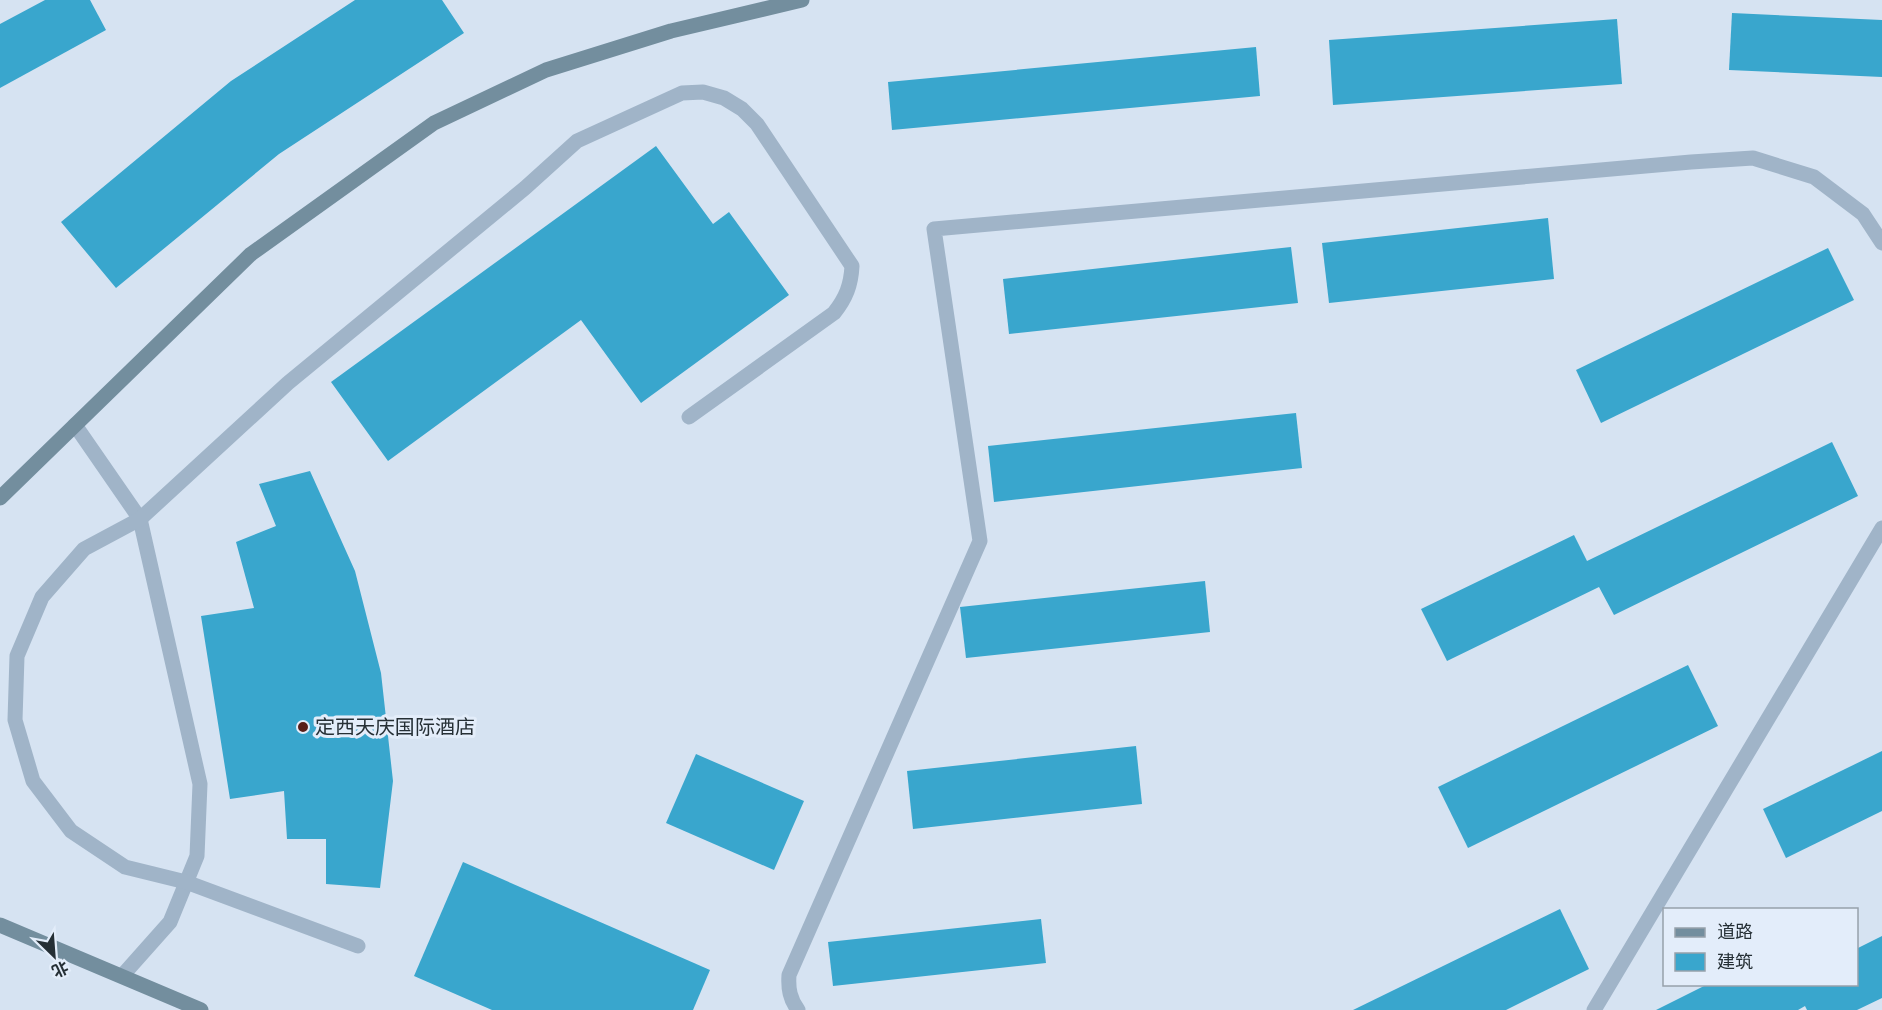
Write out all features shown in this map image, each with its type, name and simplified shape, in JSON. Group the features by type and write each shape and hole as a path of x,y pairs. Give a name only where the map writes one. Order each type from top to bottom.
{"main road":[{"path":"0,498 251,254 434,123 546,70 671,31 802,0"},
{"path":"0,925 201,1010"}],"street":[{"path":"358,946 186,882 124,867 71,831 33,780 15,720 17,656 42,597 84,549 140,519 288,383 525,188 577,141 682,93 703,92 724,98 742,109 758,124 852,266 851,284 834,314 689,417"},
{"path":"798,1010 792,1002 788,989 789,975 980,541 934,229 1753,158 1814,177 1863,214 1882,243"},
{"path":"75,425 140,519 200,784 197,856 170,922 122,976"},
{"path":"1594,1010 1882,528"}],"building":[{"path":"45,0 90,0 106,30 0,88 0,24"},
{"path":"355,0 442,0 464,33 279,154 116,288 61,222 231,81"},
{"path":"1732,13 1882,20 1882,77 1729,70"},
{"path":"1617,19 1622,84 1333,105 1329,40"},
{"path":"1256,47 1260,96 892,130 888,82"},
{"path":"656,146 713,224 729,212 789,295 641,403 581,320 388,461 331,382"},
{"path":"1548,218 1554,279 1329,303 1322,243"},
{"path":"1291,247 1298,303 1009,334 1003,279"},
{"path":"1828,248 1854,300 1601,423 1576,370"},
{"path":"1296,413 1302,468 994,502 988,446"},
{"path":"1832,442 1858,496 1614,615 1599,587 1447,661 1421,609 1574,535 1587,561"},
{"name":"定西天庆国际酒店","path":"310,471 355,571 381,673 393,781 380,888 326,884 326,839 287,839 284,791 230,799 201,616 254,608 236,542 276,526 259,484"},
{"path":"1205,581 1210,632 966,658 960,607"},
{"path":"1688,665 1718,726 1468,848 1438,787"},
{"path":"1136,746 1142,804 913,829 907,771"},
{"path":"1882,751 1882,811 1786,858 1763,809"},
{"path":"696,754 804,801 774,870 666,823"},
{"path":"463,862 710,970 693,1010 492,1010 414,976"},
{"path":"1560,909 1589,969 1506,1010 1353,1010"},
{"path":"1041,919 1046,963 833,986 828,942"},
{"path":"1882,936 1882,998 1857,1010 1807,1010 1805,1006 1798,1010 1656,1010 1704,986 1858,986 1858,948"}],"place":[{"name":"定西天庆国际酒店","path":"303,727"}]}
